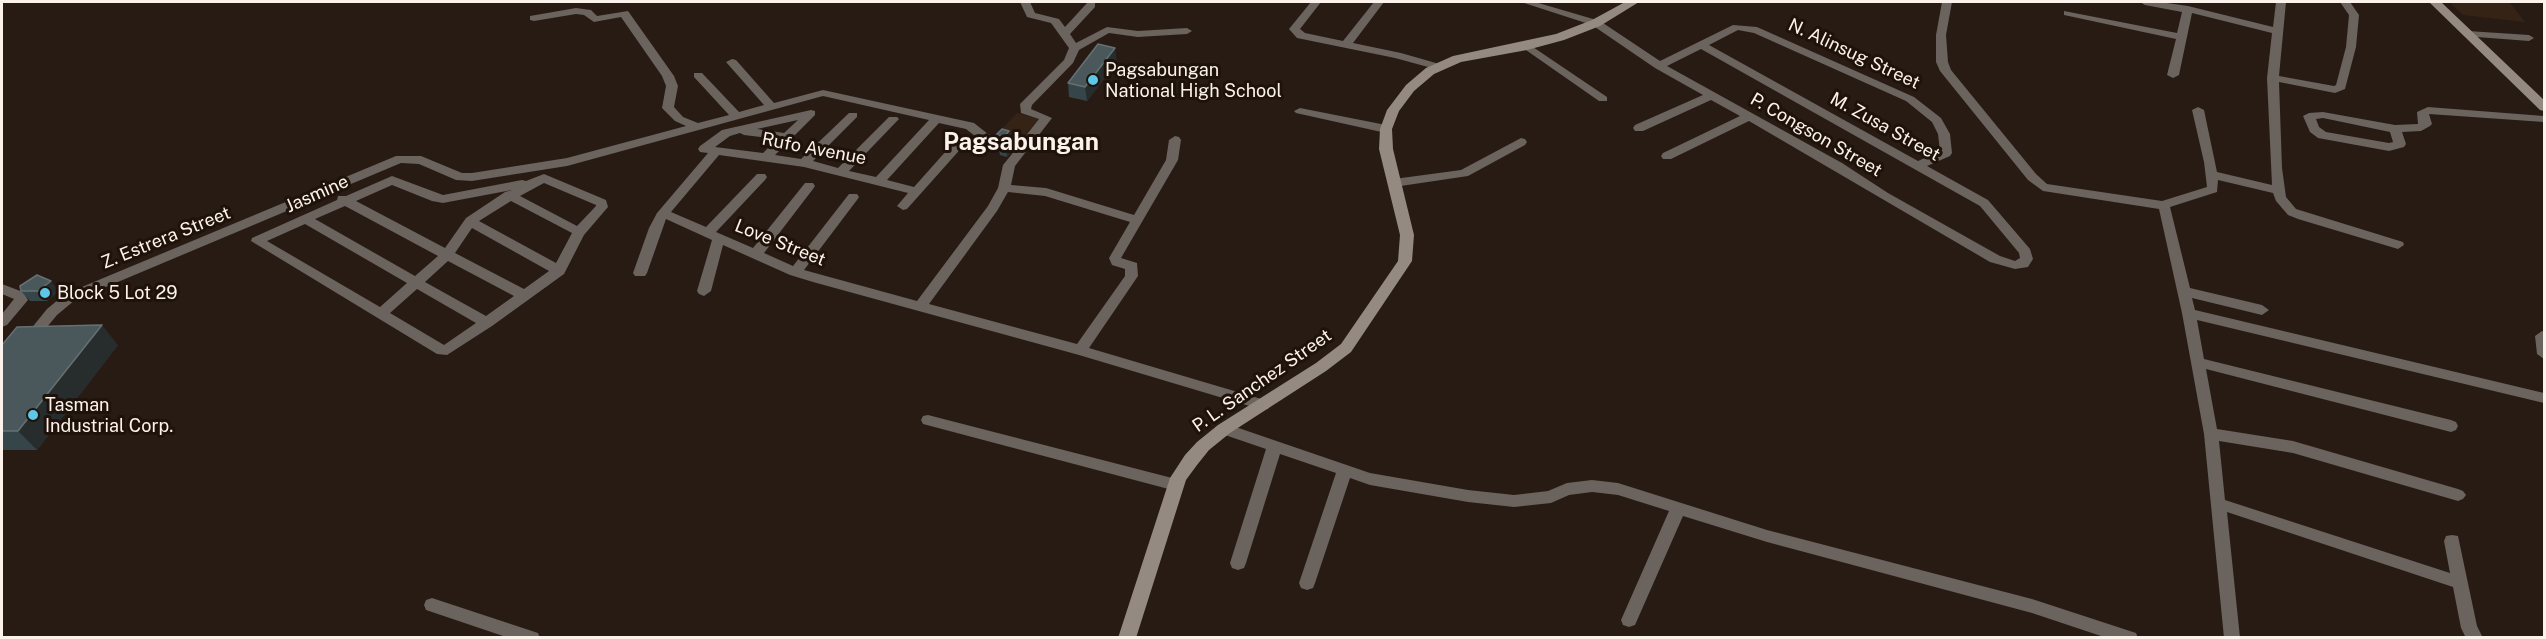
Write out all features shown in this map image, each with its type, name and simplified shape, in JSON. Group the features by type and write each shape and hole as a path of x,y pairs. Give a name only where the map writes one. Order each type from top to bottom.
{"street":[{"path":"1025,2 1031,15 1052,18 1074,48"},
{"path":"1316,2 1294,29 1305,37 1397,55 1439,67"},
{"path":"1346,45 1379,2"},
{"name":"P. Congson Street","path":"1526,2 1596,23 1659,66 1750,116 1995,260 2014,265 2023,264"},
{"path":"1300,111 1386,129 1393,110 1410,88 1439,67 1472,55 1527,46 1574,33 1633,2"},
{"path":"1947,2 1941,35 1942,62 1946,71 2038,184 2052,189 2162,204 2213,189 2213,175 2198,110"},
{"path":"2145,2 2188,9 2278,31"},
{"path":"2281,2 2273,78 2280,198 2292,212 2398,245"},
{"path":"2273,78 2335,90 2341,87 2351,47 2354,15 2345,2"},
{"path":"2435,2 2544,107"},
{"path":"1064,34 1091,5"},
{"path":"2173,75 2188,9"},
{"path":"534,18 576,11 587,12 594,19 624,13 657,56 668,76 672,86 668,108 679,119 695,126"},
{"path":"2068,13 2181,38"},
{"name":"N. Alinsug Street","path":"1659,66 1737,27 1757,30 1910,99 1937,120 1947,145 1946,153 1918,166"},
{"path":"921,306 993,208 1004,188 1009,165 1047,118 1025,111 1026,104 1069,61 1074,48 1108,29 1138,34 1187,31"},
{"path":"2468,33 2529,38"},
{"name":"M. Zusa Street","path":"1701,45 1984,203 2025,252 2027,259 2023,264"},
{"path":"1527,46 1603,99"},
{"path":"732,62 771,106"},
{"path":"698,75 735,115"},
{"name":"Z. Estrera Street","path":"16,355 52,312 70,297 400,159 421,160 460,177 472,177 567,162 735,115 824,93 970,126 984,137 1023,147"},
{"path":"1639,128 1710,96"},
{"path":"2395,129 2400,144 2389,147 2322,135 2314,129 2309,116 2323,116 2395,129 2421,127 2426,124 2423,112 2428,110 2544,119"},
{"path":"640,273 655,228 663,213 719,137 736,129 811,112 767,156"},
{"path":"804,163 853,115"},
{"path":"1668,156 1750,116"},
{"path":"879,181 937,118"},
{"path":"842,171 893,119"},
{"path":"736,129 786,137"},
{"name":"P. L. Sanchez Street","path":"1127,638 1176,485 1197,453 1224,429 1327,363 1346,348 1405,261 1407,235 1386,149 1386,129"},
{"path":"1080,350 1131,276 1132,266 1114,259 1172,160 1175,140"},
{"path":"1394,183 1466,172 1521,142"},
{"path":"903,206 959,144"},
{"name":"Rufo Avenue","path":"710,150 767,156 804,163 915,191"},
{"path":"2213,175 2279,190"},
{"path":"704,291 714,235 761,177"},
{"name":"Jasmine","path":"381,314 257,241 392,180 443,199 538,180"},
{"path":"538,180 602,203 602,207 579,232 559,271 451,349 442,350 381,314 447,255 470,221 509,195 538,180"},
{"path":"756,254 809,186"},
{"path":"1004,188 1046,192 1136,220"},
{"path":"330,190 334,200 347,200 525,296"},
{"path":"509,195 579,232"},
{"path":"795,272 853,197"},
{"path":"2162,204 2165,208 2189,313 2211,435 2220,504 2232,638"},
{"name":"Love Street","path":"663,213 795,272 1080,350 1263,405"},
{"path":"305,219 487,323"},
{"path":"470,221 559,271"},
{"path":"2,289 18,295 21,300 2,322"},
{"path":"2183,291 2262,310"},
{"path":"2189,313 2544,398"},
{"path":"2542,336 2544,354"},
{"path":"2197,362 2451,426"},
{"path":"928,420 1176,485"},
{"path":"1224,429 1344,472 1401,485 1515,501 1551,497 1567,489 1592,486 1618,489 1678,509 1926,580 2032,606 2130,638"},
{"path":"2211,435 2293,447 2458,495"},
{"path":"1238,563 1274,448"},
{"path":"1306,583 1344,472"},
{"path":"2220,504 2461,583"},
{"path":"1629,620 1678,509"},
{"path":"2452,541 2469,628 2475,638"},
{"path":"432,605 532,638"}],"shaded area":[{"path":"2449,2 2509,2 2525,22 2463,15"},
{"path":"1017,113 1039,119 1017,144 993,138"}],"building":[{"path":"1098,44 1115,48 1085,87 1068,83"},
{"path":"1002,129 1009,131 1004,137 996,135"},
{"path":"37,275 51,281 38,291 21,291 20,286"},
{"path":"102,325 18,431 2,431 2,345 17,327"}],"place":[{"name":"Pagsabungan National High School","path":"1093,80"},
{"name":"Block 5 Lot 29","path":"45,293"},
{"name":"Tasman Industrial Corp.","path":"33,415"}],"district":[{"name":"Pagsabungan","path":"1021,143"}]}
